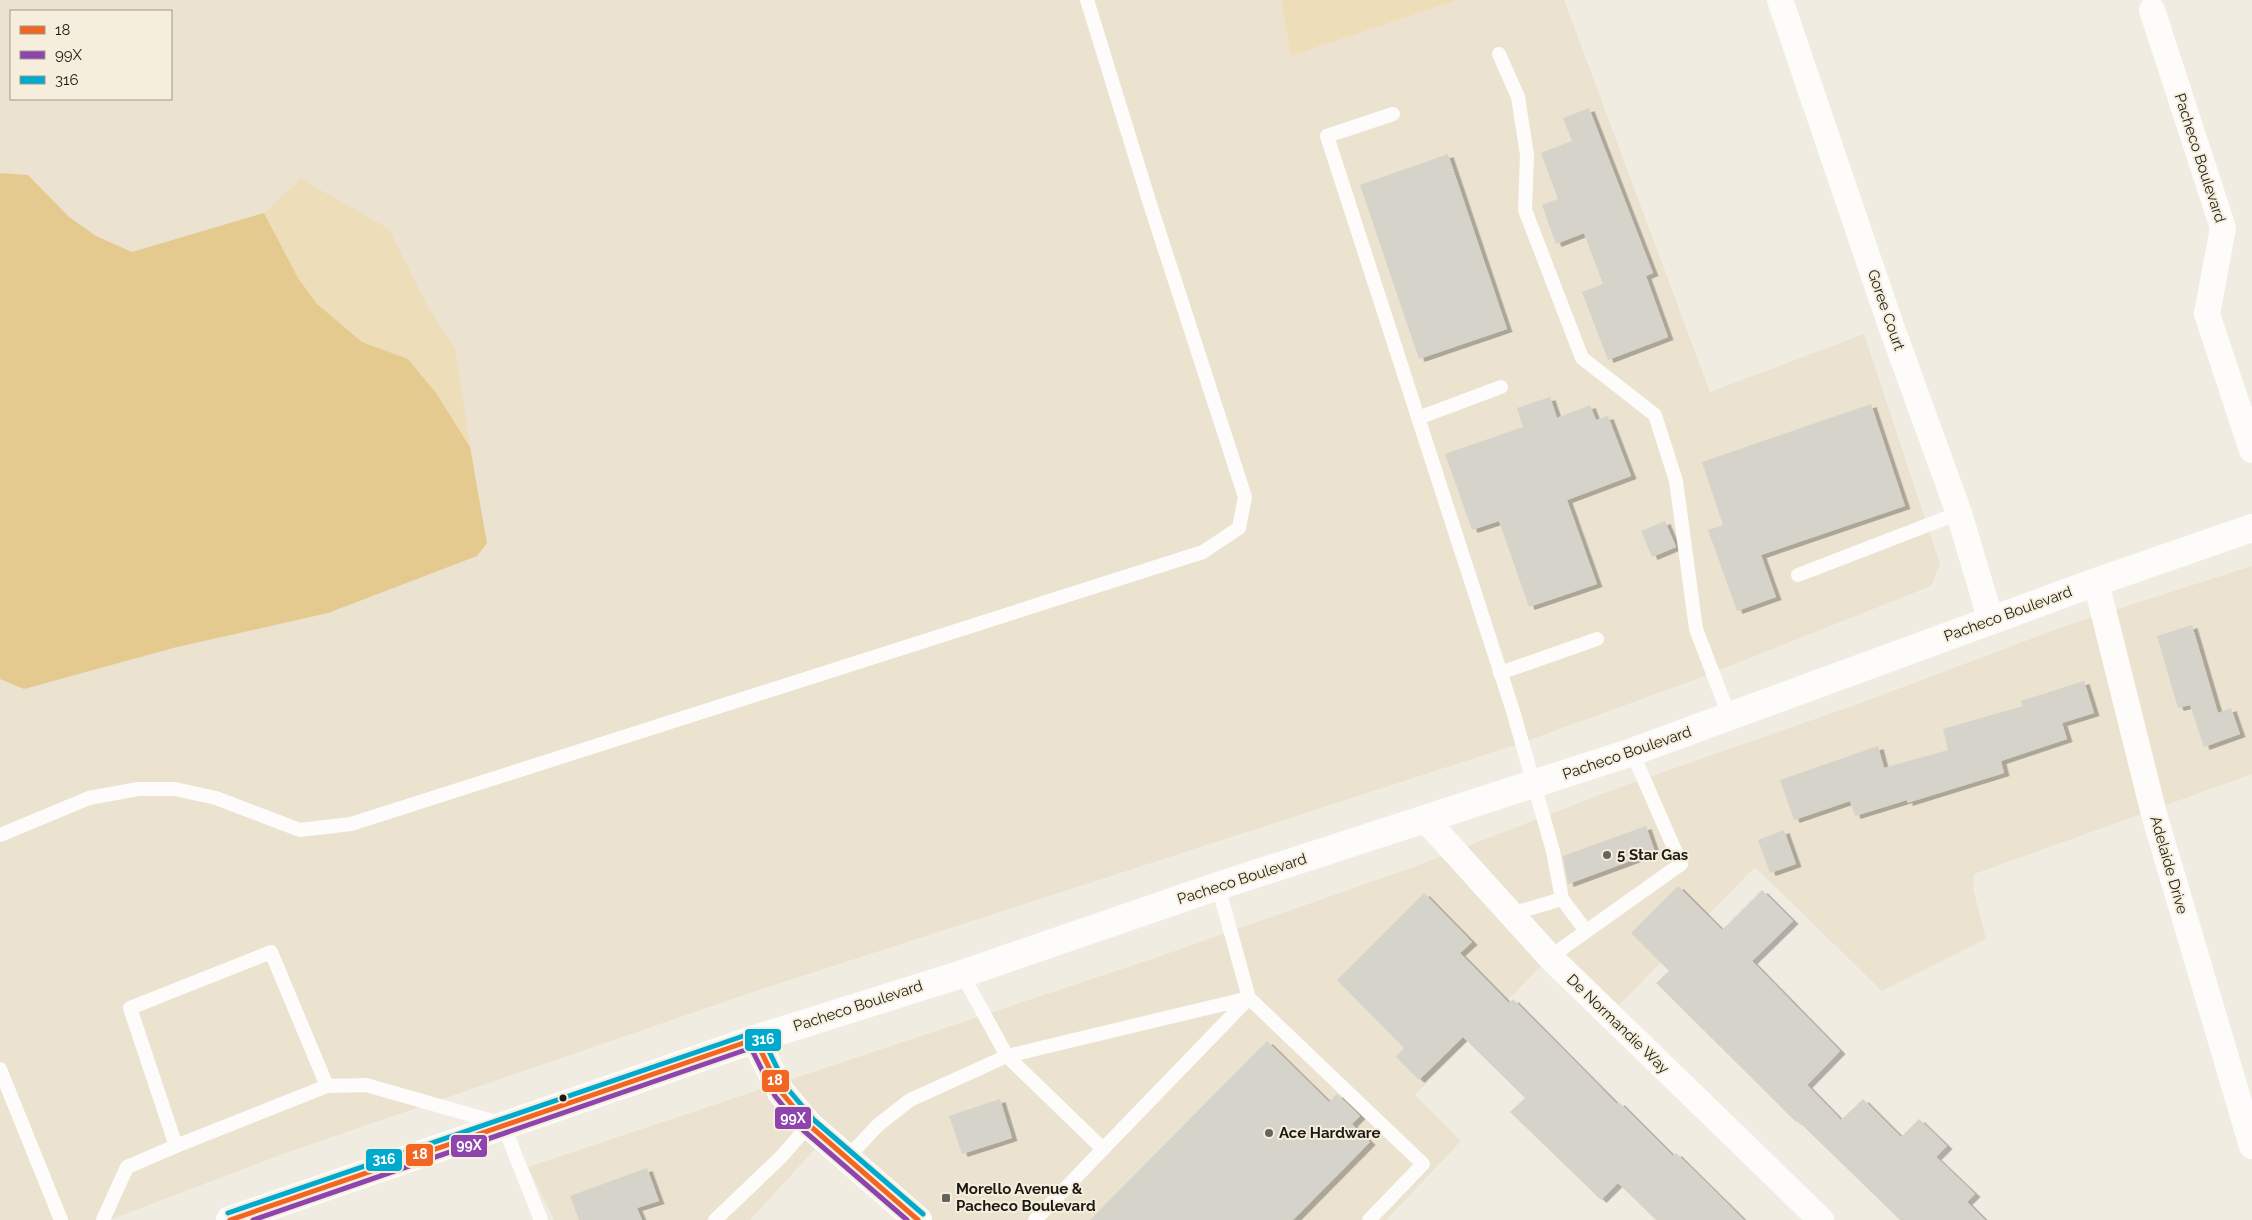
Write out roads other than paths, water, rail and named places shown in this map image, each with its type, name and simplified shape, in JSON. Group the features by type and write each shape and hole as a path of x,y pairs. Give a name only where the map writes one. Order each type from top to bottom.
{"main road":[{"name":"Pacheco Boulevard","path":"230,1220 270,1214 503,1124 755,1039 962,974 1218,886 1632,752 1730,718 2096,582 2252,528"},
{"path":"755,1039 782,1092 809,1126 918,1220"}],"street":[{"name":"Goree Court","path":"1780,0 1890,323 1958,513 1991,621"},
{"name":"Pacheco Boulevard","path":"2152,10 2223,228 2207,314 2252,450"},
{"name":"Adelaide Drive","path":"2096,582 2154,814 2252,1146"},
{"name":"De Normandie Way","path":"1425,818 1550,957 1821,1220"}],"lane":[{"path":"0,834 89,798 138,789 175,789 216,798 300,830 351,824 1203,552 1239,528 1245,496 1150,204 1087,0"},
{"path":"1499,54 1518,97 1527,155 1525,210 1582,358 1655,415 1676,481 1696,629 1730,718"},
{"path":"1393,114 1327,136 1500,673 1553,851 1562,899 1586,931"},
{"path":"1418,418 1501,387"},
{"path":"1798,576 1958,513"},
{"path":"1500,673 1597,639"},
{"path":"1550,957 1681,864 1632,752"},
{"path":"1218,886 1249,998 1423,1164 1369,1220"},
{"path":"1511,914 1562,899"},
{"path":"176,1146 130,1008 271,952 326,1086"},
{"path":"962,974 1007,1056 1103,1149"},
{"path":"846,1158 878,1125 910,1100 1007,1056 1249,998"},
{"path":"1035,1220 1249,998"},
{"path":"0,1068 62,1220"},
{"path":"103,1220 127,1167 326,1086 366,1085 503,1124 541,1220"},
{"path":"715,1220 781,1157 809,1126"}],"place":[{"name":"5 Star Gas","path":"1607,855"},
{"name":"Ace Hardware","path":"1269,1133"},
{"name":"Morello Avenue & Pacheco Boulevard","path":"946,1198"}]}
